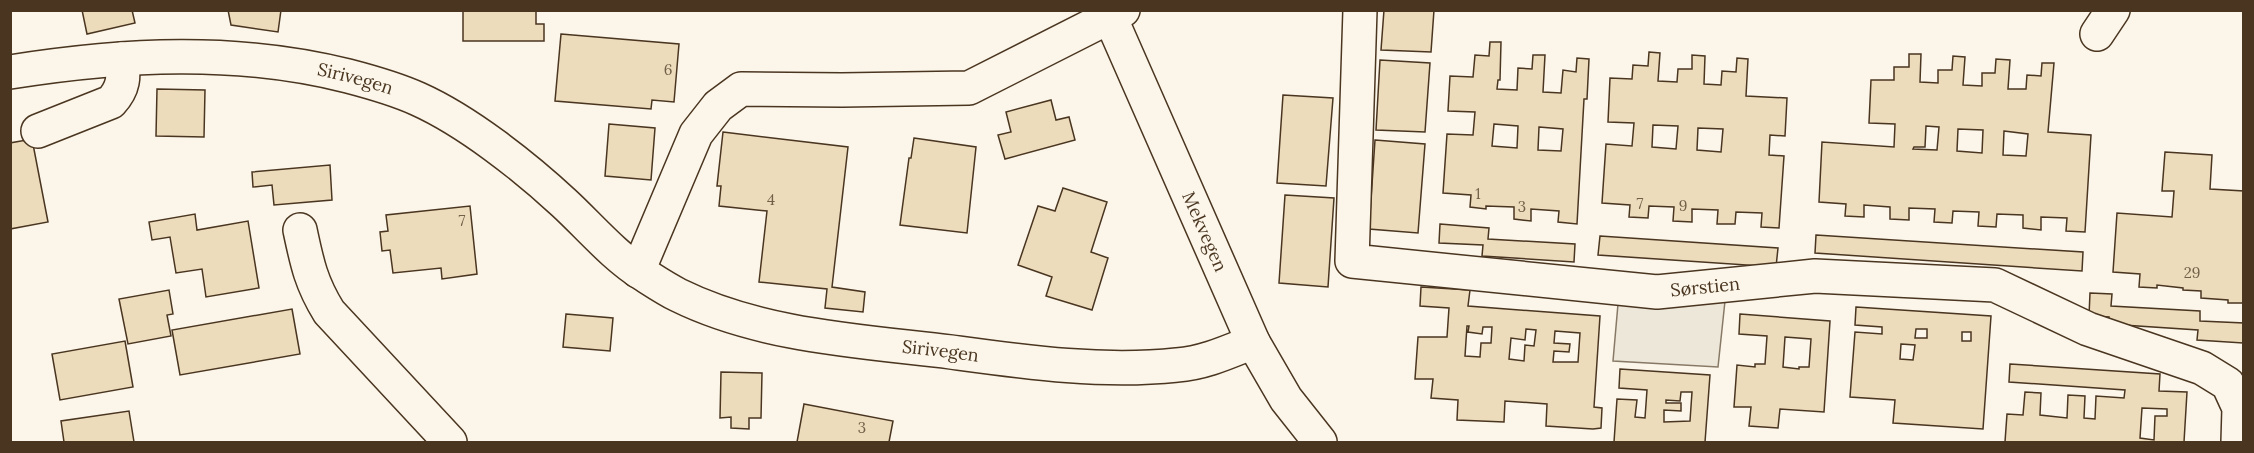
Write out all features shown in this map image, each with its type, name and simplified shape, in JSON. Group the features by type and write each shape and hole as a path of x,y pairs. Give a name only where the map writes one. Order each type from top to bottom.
{"street":[{"name":"Sørstien","path":"1360,10 1352,261 1657,292 1815,276 1995,285 2088,328 2202,368 2228,384 2239,408 2238,442"},
{"path":"638,271 696,134 718,106 741,89 969,88 1113,13"},
{"name":"Mekvegen","path":"1113,13 1146,98 1253,342 1286,399 1320,442"},
{"name":"Sirivegen","path":"10,72 64,63 122,59 175,56 243,57 314,67 368,81 418,99 466,127 499,150 560,199 638,271 677,295 715,310 766,325 827,337 1028,362 1102,368 1179,365 1214,358 1253,342"},
{"path":"38,131 111,102 123,85 122,59"},
{"path":"300,230 308,269 316,291 330,312 450,442"}],"shaded area":[{"path":"1725,301 1718,367 1613,361 1618,304"}],"building":[{"path":"82,10 132,10 135,23 87,34"},
{"path":"228,10 281,10 278,32 231,25"},
{"path":"463,10 536,10 536,24 544,24 544,41 463,41"},
{"path":"1384,10 1434,10 1431,52 1381,50"},
{"path":"561,34 679,44 674,102 652,100 651,109 555,101"},
{"path":"1490,42 1501,42 1500,80 1498,80 1497,89 1517,90 1518,68 1532,69 1533,55 1545,55 1543,92 1561,93 1563,70 1576,72 1577,58 1589,59 1587,99 1584,99 1577,224 1558,222 1559,211 1531,209 1531,221 1514,219 1514,207 1486,206 1486,209 1470,207 1471,195 1443,193 1447,134 1473,135 1475,112 1448,111 1450,76 1473,77 1475,55 1489,56","holes":["1494,124 1518,126 1517,148 1492,146","1539,127 1563,129 1561,151 1538,150"]},
{"path":"1649,52 1660,53 1658,81 1677,82 1678,69 1692,69 1692,55 1705,56 1704,84 1721,85 1722,71 1736,72 1737,58 1748,59 1746,96 1787,98 1785,136 1770,135 1769,155 1784,156 1779,228 1761,227 1762,213 1736,212 1735,224 1717,224 1718,210 1692,209 1692,222 1673,221 1674,207 1649,206 1648,218 1629,217 1630,205 1602,203 1606,144 1632,146 1634,123 1608,122 1610,78 1632,79 1633,65 1648,66","holes":["1653,125 1678,126 1676,149 1652,147","1698,128 1723,129 1721,152 1697,150"]},
{"path":"1909,54 1921,54 1920,82 1938,83 1938,70 1952,70 1953,56 1965,57 1963,85 1982,86 1982,73 1995,73 1996,59 2010,60 2008,89 2026,89 2027,75 2041,76 2042,63 2054,63 2048,132 2091,135 2085,232 2066,231 2067,218 2041,217 2041,230 2023,228 2023,215 1997,214 1996,227 1978,226 1979,212 1953,211 1952,223 1934,222 1935,209 1909,208 1909,220 1890,219 1890,207 1864,205 1864,217 1845,216 1846,204 1819,202 1822,142 1894,147 1895,124 1869,123 1871,80 1894,80 1894,67 1909,67","holes":["1926,126 1939,127 1937,150 1913,149 1914,147 1925,147","1958,129 1983,130 1982,153 1957,151","2004,131 2028,134 2026,156 2003,155"]},
{"path":"1380,60 1430,63 1425,132 1376,130"},
{"path":"157,89 205,90 204,137 156,136"},
{"path":"1283,95 1333,98 1326,186 1277,183"},
{"path":"1051,100 1056,120 1069,117 1075,140 1005,159 998,135 1011,132 1006,112"},
{"path":"609,124 655,128 651,180 605,176"},
{"path":"723,132 848,147 832,287 865,292 863,312 825,308 827,289 759,282 767,211 719,206 721,186 717,186"},
{"path":"914,138 976,147 967,233 900,225"},
{"path":"32,139 48,222 10,229 10,143"},
{"path":"1375,140 1425,144 1418,233 1369,229"},
{"path":"2165,152 2212,155 2210,189 2244,191 2244,303 2228,303 2228,300 2201,298 2201,291 2183,290 2183,288 2157,285 2157,288 2139,287 2140,274 2113,272 2117,213 2172,217 2174,191 2162,191"},
{"path":"330,165 332,200 274,205 272,185 253,187 252,172"},
{"path":"1063,188 1107,202 1091,252 1108,258 1092,310 1046,296 1052,277 1018,265 1038,206 1055,211"},
{"path":"1285,195 1334,198 1328,287 1279,283"},
{"path":"470,206 477,274 442,279 441,268 393,273 390,250 382,251 380,232 388,231 386,215"},
{"path":"195,214 197,230 248,221 259,288 206,297 202,269 176,273 170,237 152,240 149,222"},
{"path":"1440,224 1489,228 1488,239 1575,244 1574,262 1482,256 1483,245 1439,243"},
{"path":"1816,235 2083,252 2082,271 1815,253"},
{"path":"1600,236 1778,248 1776,267 1598,255"},
{"path":"1421,287 1470,290 1468,306 1600,316 1594,407 1602,408 1601,428 1546,426 1547,404 1505,401 1504,422 1457,420 1458,400 1431,398 1433,379 1415,379 1418,337 1447,337 1449,308 1420,306","holes":["1467,326 1469,326 1468,332 1482,334 1483,327 1492,327 1491,343 1481,343 1480,357 1465,356","1526,329 1536,330 1534,346 1525,345 1524,361 1509,359 1511,338 1525,340","1555,331 1580,333 1578,362 1553,362 1554,351 1569,352 1570,344 1554,343"]},
{"path":"169,290 173,314 167,315 171,336 128,344 119,299"},
{"path":"2090,293 2112,294 2111,306 2200,311 2200,321 2244,323 2243,343 2197,340 2198,330 2108,324 2109,317 2089,316"},
{"path":"1856,307 1991,316 1983,429 1893,423 1895,400 1850,397 1855,332 1882,334 1882,327 1855,325","holes":["1916,329 1927,329 1927,338 1915,338","1962,332 1971,332 1971,341 1962,341","1901,344 1915,345 1913,360 1900,359"]},
{"path":"292,309 300,354 180,375 172,330"},
{"path":"566,314 613,318 610,351 563,347"},
{"path":"1740,314 1830,321 1824,412 1780,409 1778,428 1749,426 1751,407 1734,407 1737,365 1755,367 1755,364 1765,364 1767,336 1739,334","holes":["1785,337 1811,339 1809,367 1799,367 1799,369 1783,367"]},
{"path":"125,341 133,387 60,400 52,354"},
{"path":"2010,364 2160,374 2159,391 2187,392 2184,442 2005,442 2007,414 2023,415 2025,392 2041,393 2040,415 2067,418 2068,395 2085,396 2084,418 2095,419 2096,396 2124,398 2125,390 2009,382","holes":["2142,408 2167,409 2167,416 2155,416 2154,440 2140,438"]},
{"path":"1620,369 1710,375 1705,442 1614,442 1617,399 1637,400 1635,417 1645,418 1647,390 1619,388","holes":["1681,392 1692,392 1690,421 1664,422 1664,410 1681,411 1681,403 1666,403 1666,400 1680,401"]},
{"path":"721,372 762,373 761,418 749,418 749,429 731,428 731,417 720,418"},
{"path":"804,404 893,421 889,442 797,442"},
{"path":"129,411 134,442 64,442 61,421"}]}
